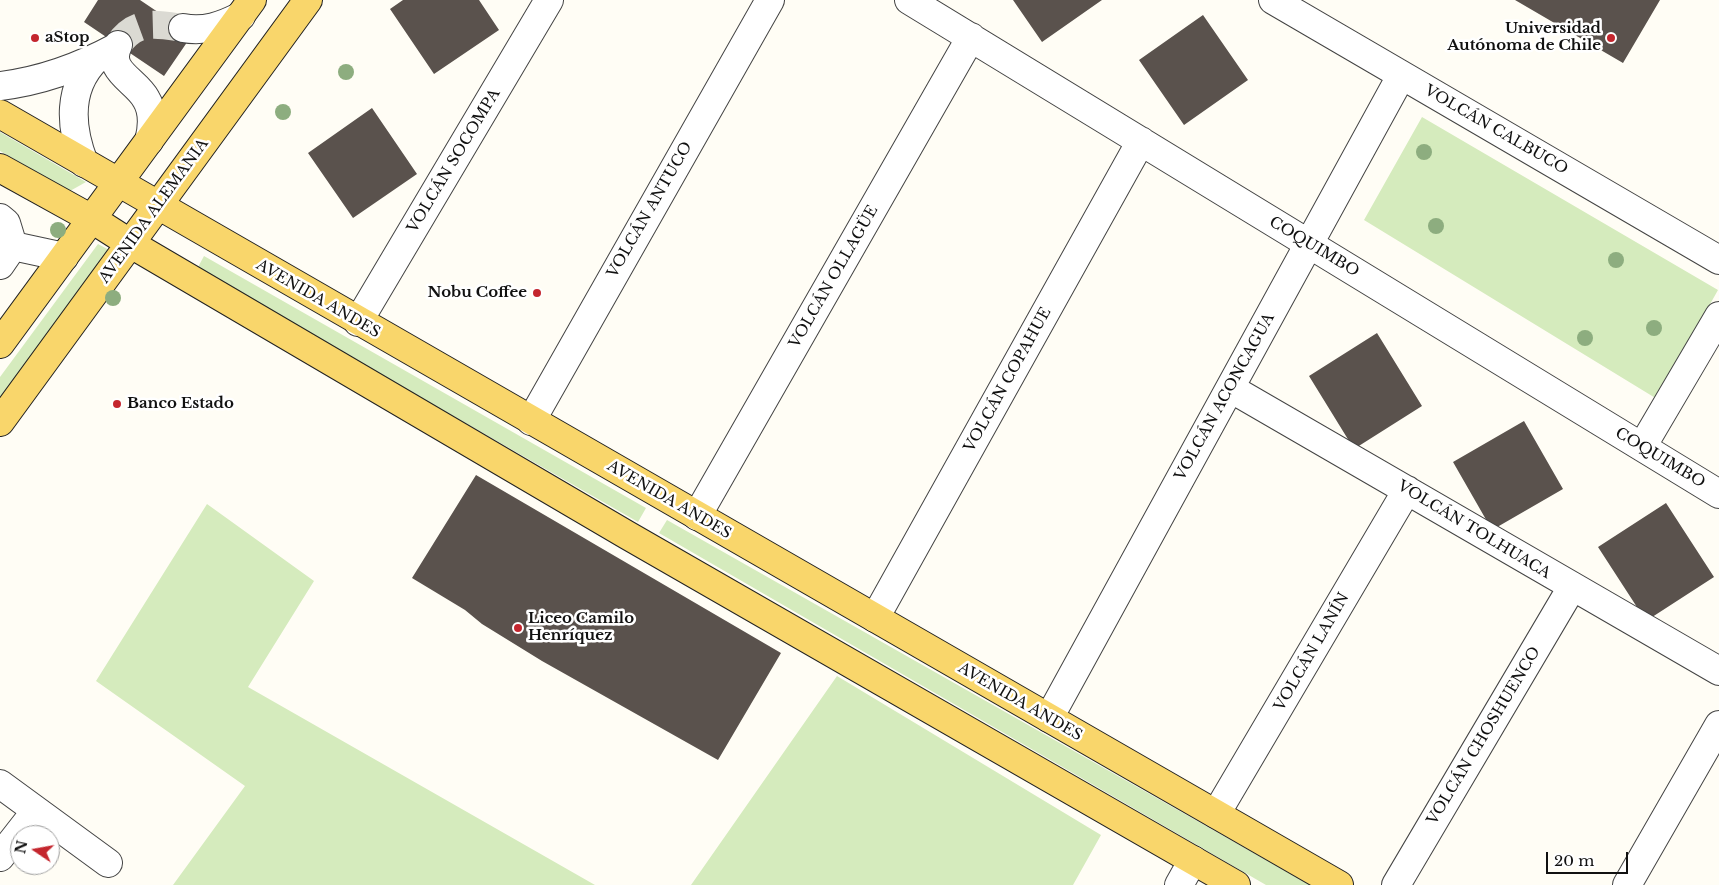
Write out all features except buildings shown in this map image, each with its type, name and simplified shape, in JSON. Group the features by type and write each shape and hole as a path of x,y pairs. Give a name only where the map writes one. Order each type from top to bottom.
{"main road":[{"name":"AVENIDA ALEMANIA","path":"0,422 308,0"},
{"path":"1,337 64,257 247,8"},
{"name":"AVENIDA ANDES","path":"0,114 358,322 1339,885"},
{"path":"0,168 92,219 131,244 627,535 1236,885"}],"street":[{"name":"VOLCÁN SOCOMPA","path":"358,322 549,0"},
{"name":"VOLCÁN ANTUCO","path":"531,421 770,0"},
{"name":"COQUIMBO","path":"909,0 1719,494"},
{"name":"VOLCÁN CALBUCO","path":"1273,0 1719,260"},
{"path":"183,28 208,29 225,24 247,8"},
{"name":"VOLCÁN OLLAGÜE","path":"697,516 970,37"},
{"path":"110,50 118,70 140,90 150,107 152,130 149,141"},
{"path":"0,86 50,75 110,50"},
{"path":"84,163 74,131 74,96 86,68 110,50"},
{"name":"VOLCÁN ACONCAGUA","path":"1049,718 1401,76"},
{"name":"VOLCÁN COPAHUE","path":"875,618 1141,141"},
{"path":"0,218 6,222 7,255 64,257"},
{"path":"1642,447 1719,316"},
{"name":"VOLCÁN TOLHUACA","path":"1230,388 1572,588 1719,671"},
{"name":"VOLCÁN LANÍN","path":"1216,814 1407,490"},
{"name":"VOLCÁN CHOSHUENCO","path":"1396,885 1572,588"},
{"path":"1627,885 1719,725"},
{"path":"0,784 108,863"},
{"path":"0,857 36,811"},
{"path":"1178,885 1193,860"}],"green space":[{"path":"1422,117 1718,290 1657,399 1364,220"},
{"path":"0,132 86,182 70,191 0,151"},
{"path":"98,244 111,251 0,404 0,377"},
{"path":"204,256 646,508 638,522 197,269"},
{"path":"207,504 314,581 248,687 595,885 173,885 245,786 96,681"},
{"path":"667,520 1310,885 1266,885 659,533"},
{"path":"837,676 1101,835 1073,885 691,885"}],"tunnel":[{"path":"118,45 125,37 139,27 164,25 183,28"}],"place":[{"name":"aStop","path":"35,38"},
{"name":"Universidad Autónoma de Chile","path":"1611,38"},
{"name":"Nobu Coffee","path":"537,293"},
{"name":"Banco Estado","path":"117,404"},
{"name":"Liceo Camilo Henríquez","path":"518,628"}]}
